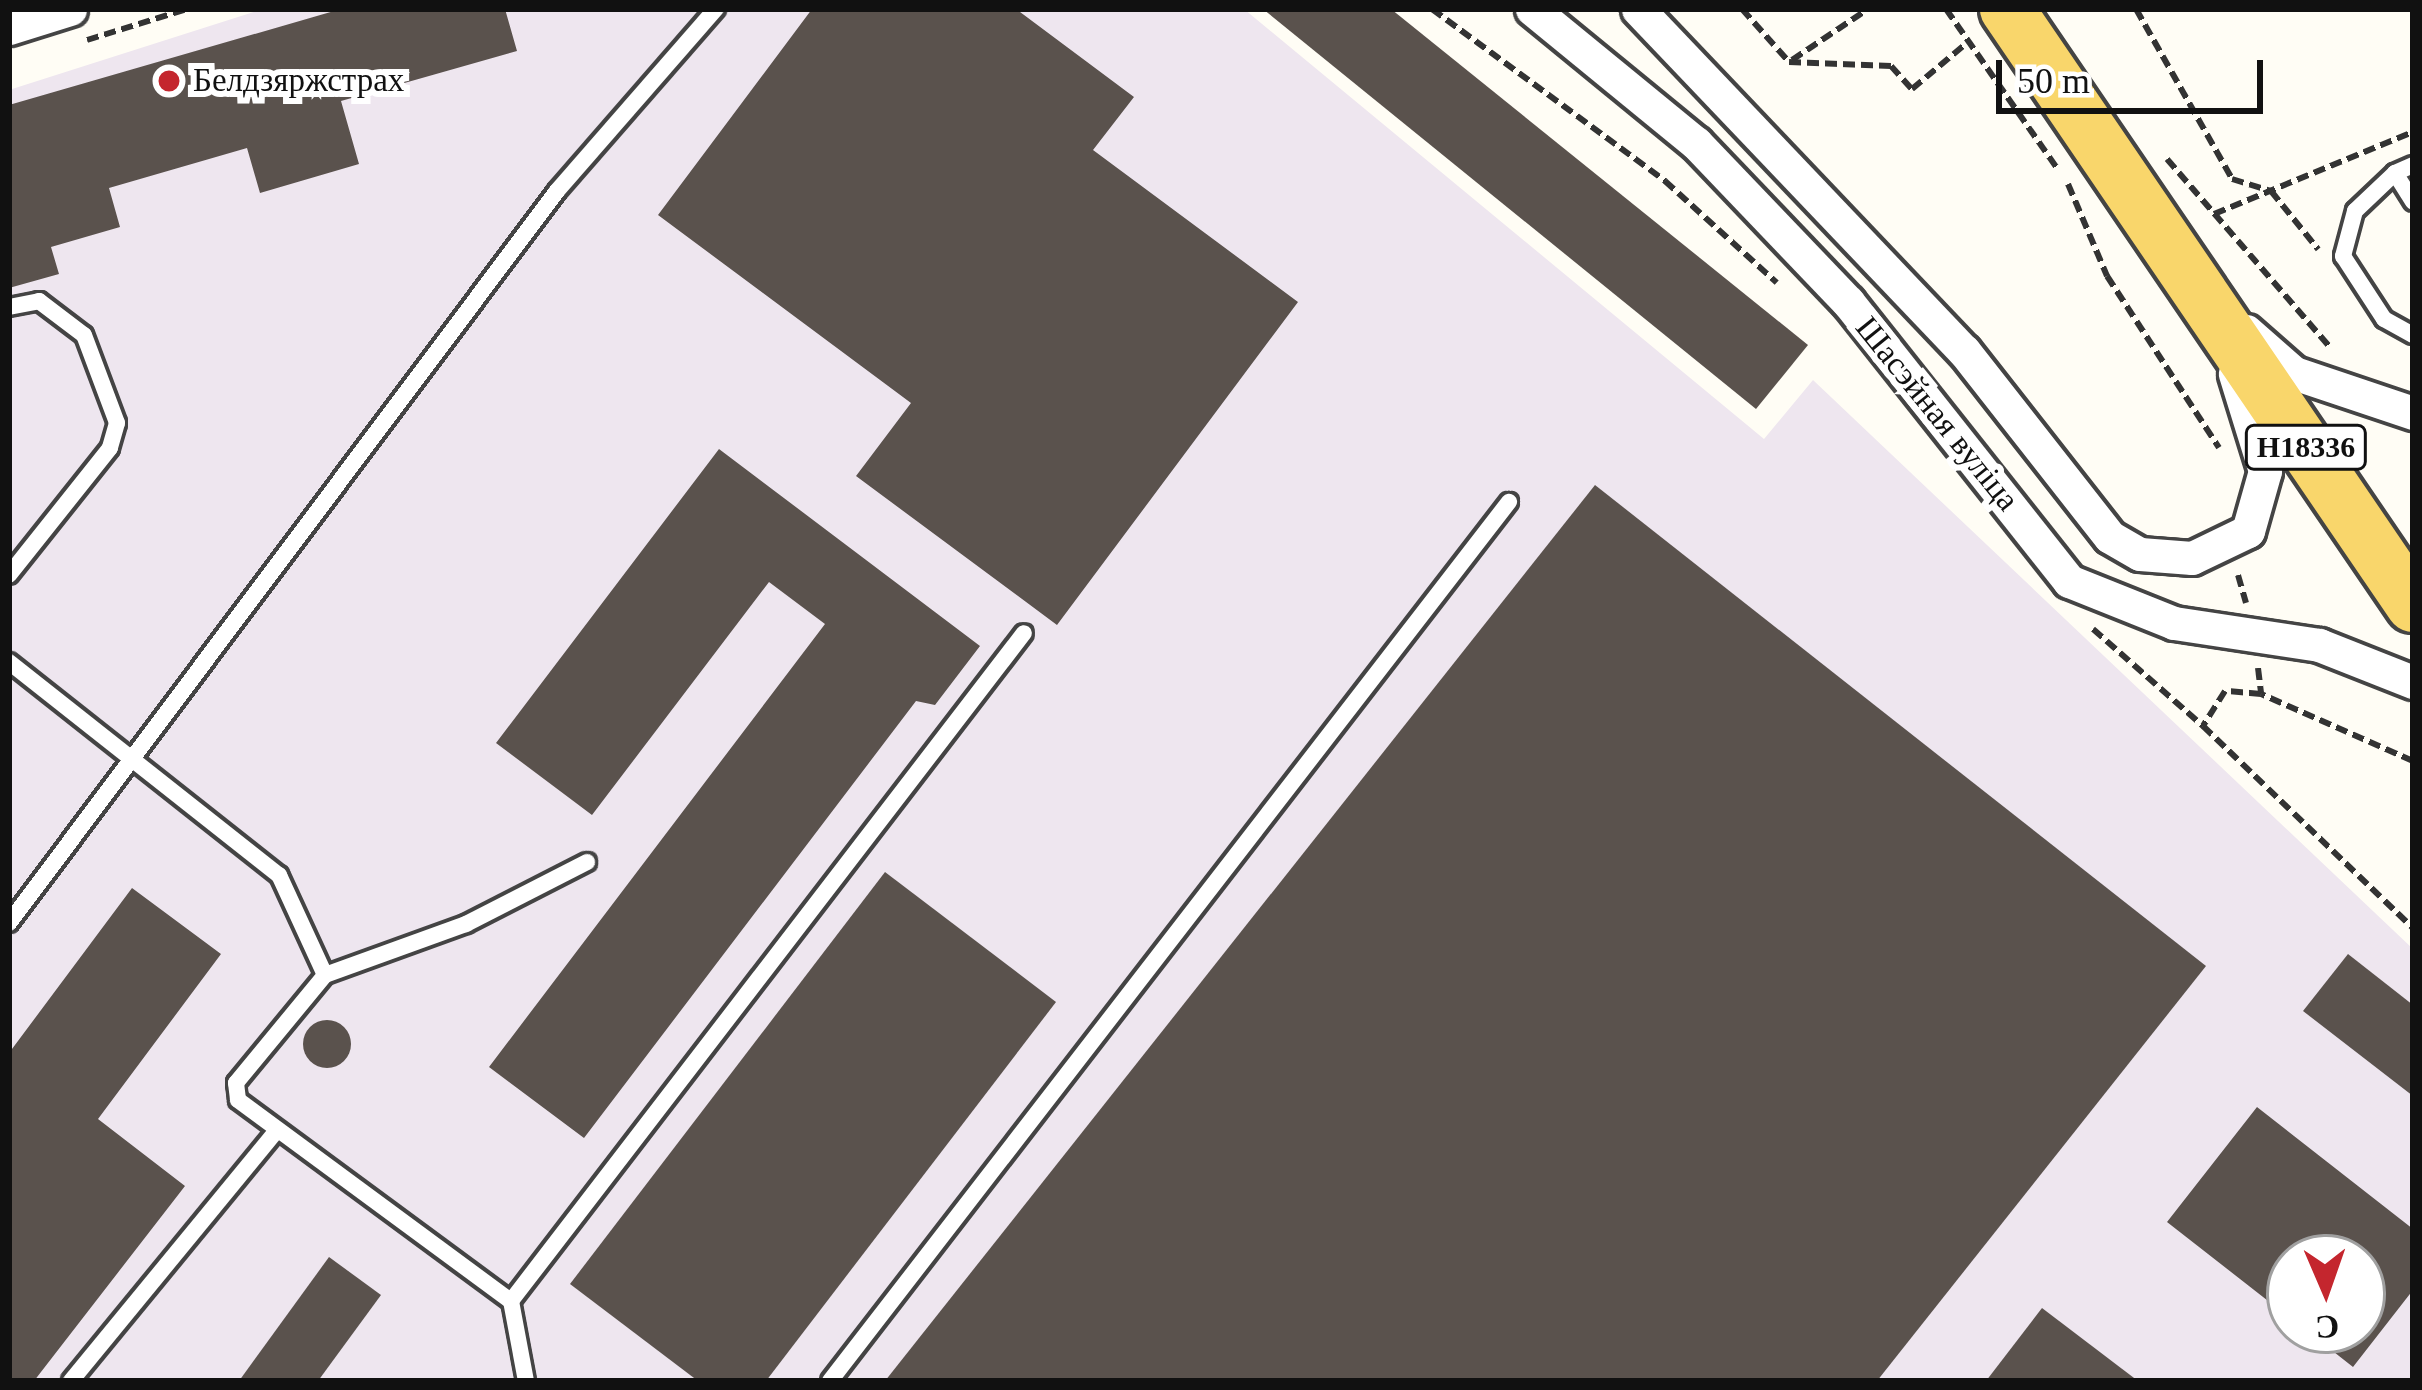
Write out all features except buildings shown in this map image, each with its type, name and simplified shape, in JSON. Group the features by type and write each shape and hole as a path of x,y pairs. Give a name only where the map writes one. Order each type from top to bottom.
{"main road":[{"name":"Н18336","path":"2001,45 2199,290 2413,605"}],"street":[{"path":"9,28 70,9"},
{"name":"Шасэйная вуліца","path":"1532,9 1696,142 1849,302 2069,581 2174,623 2319,645 2413,682"},
{"name":"Шасэйная вуліца","path":"1638,9 1964,351 2110,537 2140,554 2228,549 2260,505 2265,472 2247,404 2199,290"},
{"path":"2199,290 2294,373 2413,413"}],"lane":[{"path":"9,923 557,191 716,9"},
{"path":"2413,202 2404,169 2355,211 2343,256 2384,319 2413,334"},
{"path":"9,307 39,302 84,335 117,424 9,574"},
{"path":"830,1381 1509,502"},
{"path":"511,1301 1024,632"},
{"path":"9,662 279,875 325,975"},
{"path":"526,1381 511,1301 274,1133 236,1084 325,975 466,924 587,862"},
{"path":"71,1381 274,1133"}],"path":[{"path":"76,43 187,9"},
{"path":"1432,9 1665,181 1787,291"},
{"path":"1742,9 1789,62 1891,66 1912,89 2001,45"},
{"path":"1789,62 1868,9"},
{"path":"1946,9 2001,45 2070,186 2107,276 2225,457"},
{"path":"2136,9 2232,179 2271,190"},
{"path":"2214,214 2413,132"},
{"path":"2152,138 2338,356"},
{"path":"2235,565 2250,618"},
{"path":"2082,619 2204,726 2413,928"},
{"path":"2204,726 2225,691 2261,694 2413,761"}],"shaded area":[{"path":"263,9 1244,9 1764,439 1813,380 2413,949 2413,1381 9,1381 9,90"}],"place":[{"name":"Белдзяржстрах","path":"169,81"}]}
